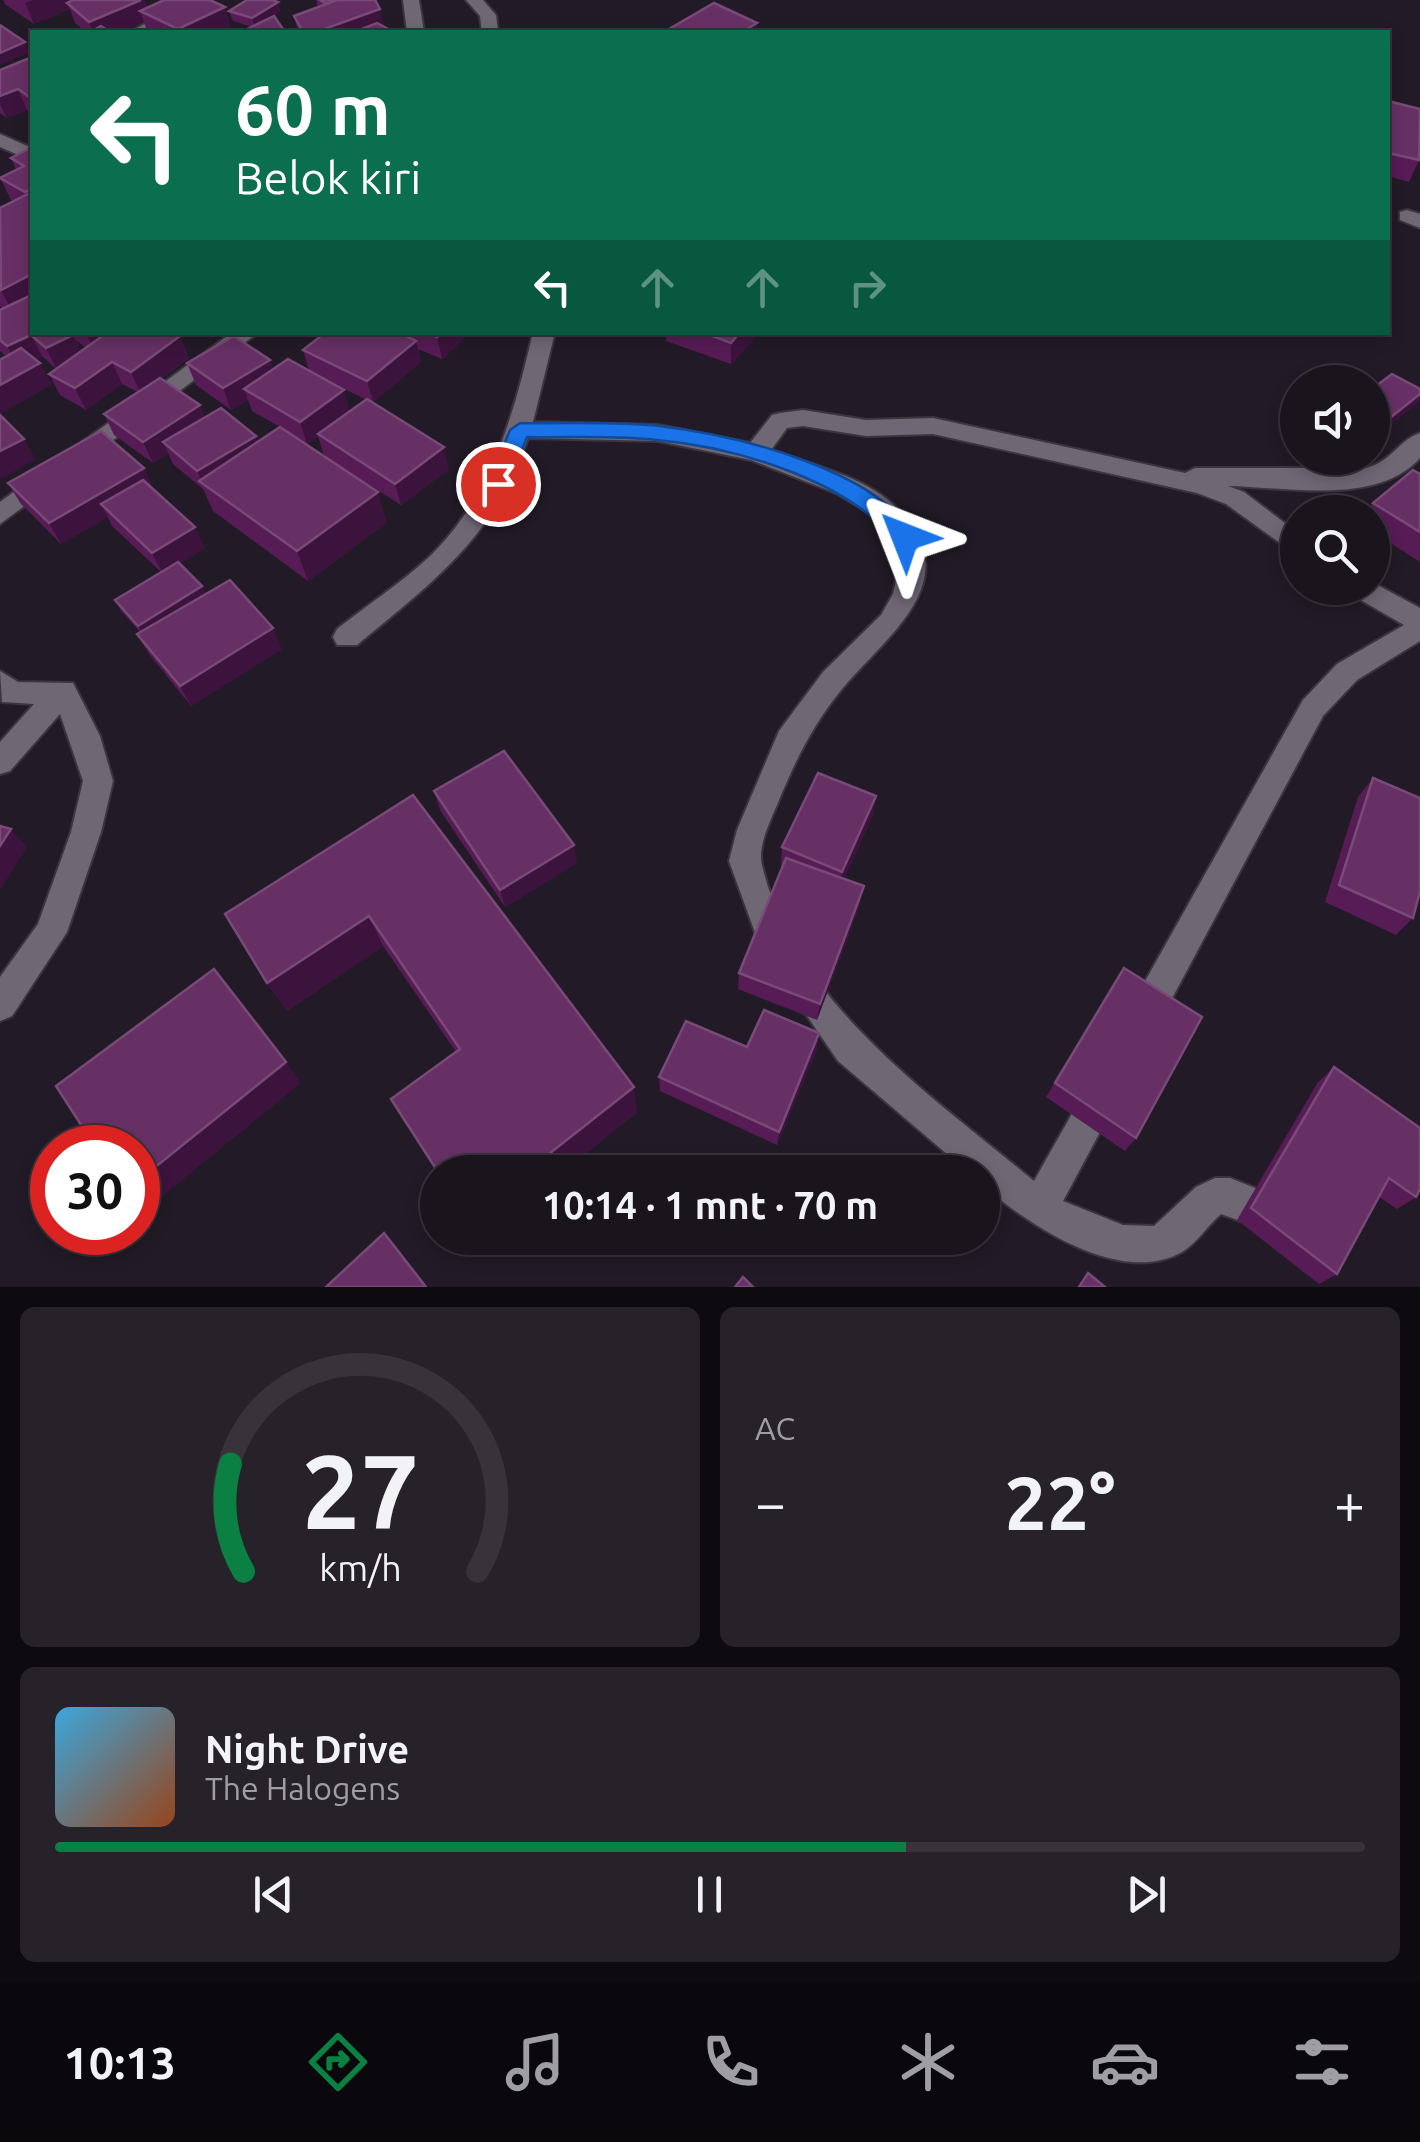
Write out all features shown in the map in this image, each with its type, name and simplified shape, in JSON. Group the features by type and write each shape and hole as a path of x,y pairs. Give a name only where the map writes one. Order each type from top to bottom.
{"street":[{"path":"144,30 201,0"},
{"path":"409,26 411,0"},
{"path":"474,0 488,15 490,30"},
{"path":"0,135 30,154"},
{"path":"0,515 244,335"},
{"path":"346,637 448,554 498,484 520,430 543,335"},
{"path":"756,453 780,421 803,418 866,428 933,426 1167,478 1235,498 1280,532"},
{"path":"520,430 658,433 756,453 847,488 884,511 905,537 912,566 906,595 891,622 833,680 788,740 752,830 746,861 772,938 850,1049 1039,1209 1137,1248 1156,1247 1170,1238 1215,1196 1230,1196 1306,1226"},
{"path":"1167,478 1359,477 1386,472 1405,461 1420,441"},
{"path":"1039,1209 1313,708 1347,672 1420,625 1388,605"},
{"path":"0,682 12,694 63,692"},
{"path":"0,762 63,692"},
{"path":"0,1004 51,932 86,832 98,782 85,736 63,692"}],"building":[{"path":"141,0 89,22 67,3"},
{"path":"164,0 210,0 225,7 178,29 140,11"},
{"path":"247,0 278,2 252,18 229,11"},
{"path":"337,0 375,0 380,9 322,30 302,30 294,16"},
{"path":"714,3 757,23 745,30 667,30"},
{"path":"274,16 284,30 245,30"},
{"path":"377,23 390,30 359,30"},
{"path":"0,25 25,42 0,53"},
{"path":"27,59 30,61 30,98 18,89 0,96 0,70"},
{"path":"1390,102 1420,109 1419,160 1390,153"},
{"path":"30,148 30,190 25,192 0,178 24,166 11,158"},
{"path":"30,193 30,275 1,290 0,208"},
{"path":"29,296 31,335 7,346 0,340 0,310"},
{"path":"31,335 73,335 46,348"},
{"path":"104,335 180,336 131,372 112,362 75,388 49,374"},
{"path":"322,335 404,335 416,341 367,381 303,350"},
{"path":"710,335 738,335 731,343"},
{"path":"234,336 270,360 223,388 187,363"},
{"path":"21,348 40,363 0,385 0,360"},
{"path":"288,359 344,390 300,422 244,389"},
{"path":"1390,376 1420,389 1420,394 1390,418"},
{"path":"160,378 200,405 143,442 104,414"},
{"path":"367,399 444,447 395,484 318,434"},
{"path":"221,408 256,436 197,471 163,442"},
{"path":"0,415 24,439 0,451"},
{"path":"280,427 378,492 297,551 199,481"},
{"path":"101,431 144,468 49,523 8,483"},
{"path":"1413,470 1420,474 1420,532 1390,513 1390,495 1383,495"},
{"path":"143,480 195,527 152,553 101,504"},
{"path":"178,562 202,586 138,626 115,600"},
{"path":"230,580 273,628 180,686 137,634"},
{"path":"504,751 574,845 500,890 434,791"},
{"path":"818,773 876,796 842,872 782,847"},
{"path":"1373,778 1420,798 1420,891 1413,918 1339,885"},
{"path":"413,795 634,1087 548,1155 427,1155 391,1099 460,1049 369,916 267,983 225,914"},
{"path":"0,826 11,829 0,846"},
{"path":"786,858 864,886 820,1004 739,973"},
{"path":"1124,968 1202,1017 1136,1138 1055,1083"},
{"path":"214,969 286,1062 160,1163 160,1125 81,1125 56,1086"},
{"path":"764,1010 819,1033 779,1132 659,1077 686,1021 747,1047"},
{"path":"1334,1067 1420,1128 1420,1189 1416,1197 1389,1178 1337,1274 1251,1208"},
{"path":"384,1233 426,1287 326,1287"},
{"path":"1088,1273 1105,1287 1079,1287"},
{"path":"743,1277 753,1287 735,1287"}],"route":[{"path":"498,484 520,430 658,433 756,453 803,468 884,511 905,537"}]}
